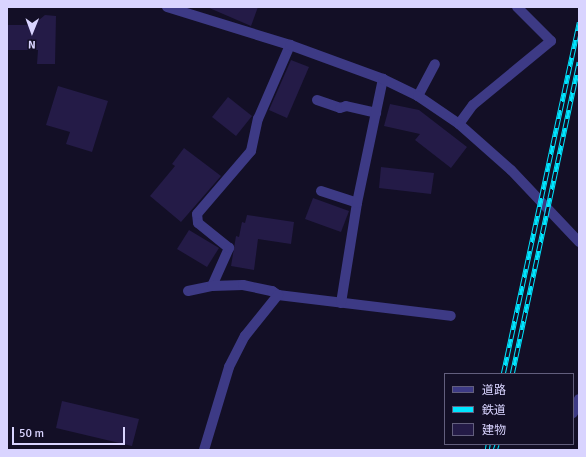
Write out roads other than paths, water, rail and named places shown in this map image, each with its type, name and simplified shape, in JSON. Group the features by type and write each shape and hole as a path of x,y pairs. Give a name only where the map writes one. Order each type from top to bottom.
{"street":[{"path":"167,7 290,45 383,80 418,96 460,124 511,170 579,242"},
{"path":"460,124 473,105 551,41 517,7"},
{"path":"212,286 229,248 198,224 197,214 251,151 258,119 290,45"},
{"path":"418,96 435,64"},
{"path":"341,303 356,203 383,80"},
{"path":"317,100 340,108 346,106 376,112"},
{"path":"321,191 356,203"},
{"path":"188,291 212,286 243,285 272,291 278,295 451,316"},
{"path":"204,450 229,367 245,336 278,295"},
{"path":"574,411 579,399"}],"railway":[{"path":"503,373 579,22"},
{"path":"512,373 579,62"},
{"path":"487,450 488,445"},
{"path":"495,450 497,445"}]}
